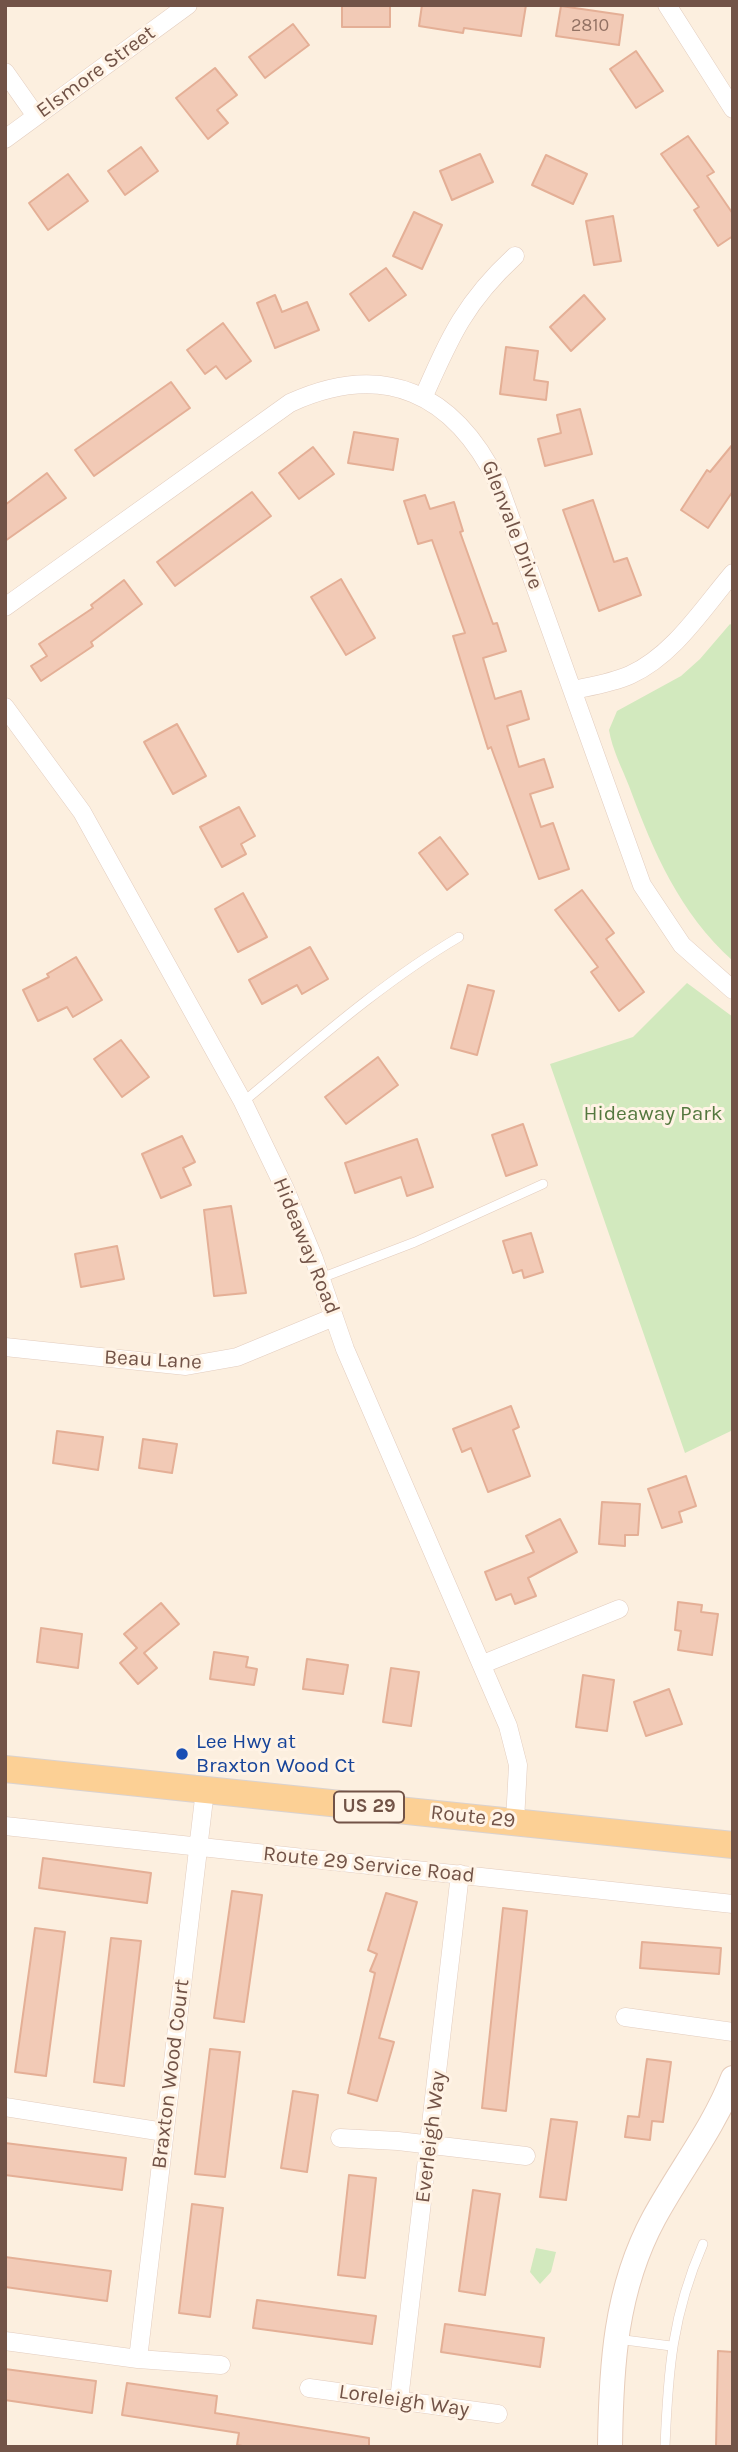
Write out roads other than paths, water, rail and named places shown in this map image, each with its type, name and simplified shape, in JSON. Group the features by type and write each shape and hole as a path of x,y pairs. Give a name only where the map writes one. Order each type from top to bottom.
{"main road":[{"name":"Route 29","path":"5,1769 733,1845"}],"street":[{"name":"Elsmore Street","path":"5,139 188,5"},
{"path":"667,5 733,109"},
{"path":"5,72 36,116"},
{"path":"423,397 448,339 467,307 488,281 515,256"},
{"name":"Glenvale Drive","path":"5,607 289,403 339,386 366,384 398,389 423,397 450,414 482,449 498,482 642,885 682,945 733,990"},
{"path":"573,690 632,674 651,662 679,637 733,573"},
{"name":"Hideaway Road","path":"5,707 82,812 243,1102 285,1189 405,1491 484,1664 508,1726 519,1765 515,1821"},
{"name":"Beau Lane","path":"5,1347 170,1366 206,1365 237,1357 334,1317"},
{"path":"484,1664 618,1609"},
{"name":"Braxton Wood Court","path":"138,2359 205,1790"},
{"name":"Route 29 Service Road","path":"6,1830 198,1846 733,1903"},
{"name":"Everleigh Way","path":"399,2400 431,2145 460,1874"},
{"path":"625,2017 733,2032"},
{"path":"610,2447 615,2339 623,2297 636,2257 654,2219 712,2126 733,2078"},
{"path":"5,2107 164,2132"},
{"path":"340,2138 526,2156"},
{"path":"5,2341 138,2359 221,2365"},
{"name":"Loreleigh Way","path":"309,2388 498,2414"}],"lane":[{"path":"243,1102 370,998 423,958 459,937"},
{"path":"321,1278 415,1242 543,1184"},
{"path":"665,2447 671,2346 688,2279 703,2244"},
{"path":"615,2339 671,2346"}],"place":[{"name":"Lee Hwy at Braxton Wood Ct","path":"182,1754"}],"park label":[{"name":"Hideaway Park","path":"653,1114"}]}
